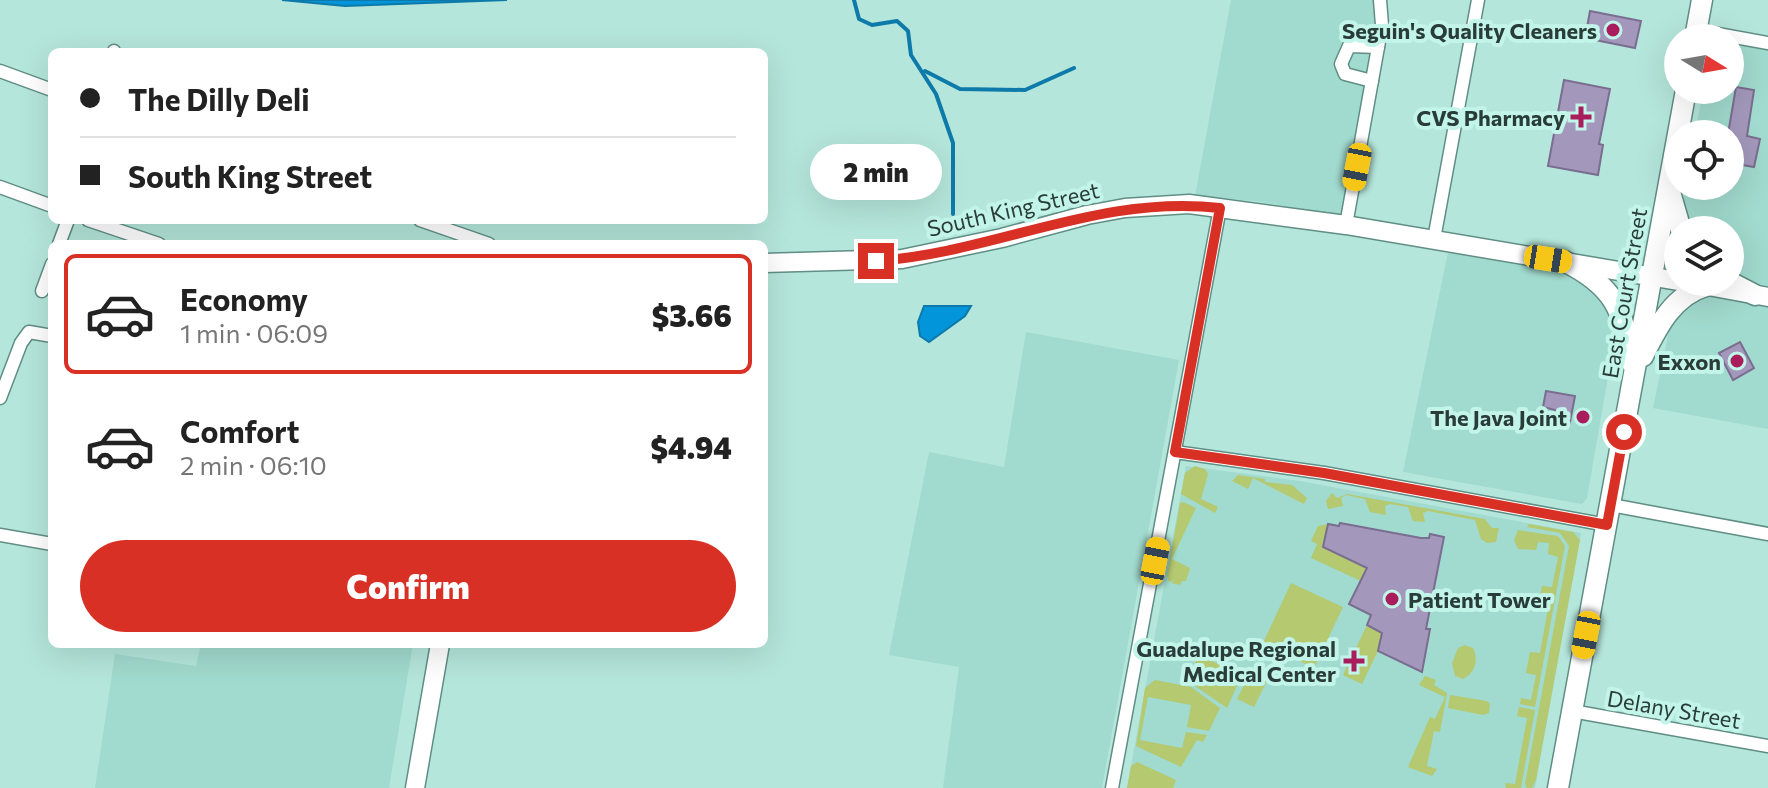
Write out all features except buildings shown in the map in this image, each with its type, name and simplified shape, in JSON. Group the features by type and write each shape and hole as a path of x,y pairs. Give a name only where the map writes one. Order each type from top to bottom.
{"main road":[{"path":"1698,24 1702,0"},
{"name":"East Court Street","path":"1558,788 1665,200"},
{"name":"South King Street","path":"768,263 902,259 1125,208 1189,204 1346,225 1664,278"},
{"path":"1564,261 1597,280 1613,296 1619,308 1633,378"},
{"path":"1633,378 1669,312 1684,296"},
{"path":"415,788 439,648"}],"street":[{"path":"1346,225 1382,25 1380,0"},
{"path":"1434,239 1478,0"},
{"path":"1744,40 1768,43"},
{"path":"1372,81 1345,74 1341,64 1349,46 1378,47"},
{"path":"0,71 48,89"},
{"path":"0,187 48,205"},
{"path":"1112,788 1220,208"},
{"path":"100,224 147,240"},
{"path":"432,224 478,240"},
{"path":"42,291 48,275"},
{"path":"0,398 21,343 29,332 48,335"},
{"path":"1175,452 1609,515 1768,534"},
{"path":"0,535 48,543"},
{"name":"Delany Street","path":"1572,711 1768,746"}],"shaded area":[{"path":"1231,0 1382,0 1341,216 1255,201 1195,196"},
{"path":"1744,44 1768,48 1768,286 1744,280 1744,216 1684,216 1684,200 1744,200 1744,120 1698,120 1700,104 1744,104"},
{"path":"1448,252 1571,273 1606,296 1616,331 1587,498 1582,504 1403,472"},
{"path":"1705,296 1768,306 1768,429 1653,408 1671,321 1679,309"},
{"path":"1026,332 1179,360 1102,788 943,788 959,667 889,655 929,452 1004,467"},
{"name":"Guadalupe Regional Medical Center","path":"1186,466 1300,481 1581,533 1535,788 1127,788"},
{"path":"200,648 412,648 389,788 95,788 115,654 196,666"}],"green space":[{"path":"1195,466 1205,469 1208,474 1201,499 1218,507 1215,513 1181,494 1185,473"},
{"path":"1238,475 1292,485 1307,498 1304,504 1253,478 1248,489 1232,481"},
{"path":"1332,493 1337,498 1347,494 1485,519 1492,528 1499,528 1496,542 1487,543 1481,539 1475,520 1428,511 1423,513 1425,522 1413,521 1408,507 1390,504 1385,506 1386,515 1370,512 1365,499 1346,495 1341,498 1343,506 1328,509 1326,501"},
{"path":"1180,503 1196,508 1172,559 1190,568 1186,581 1180,585 1171,583 1174,580 1169,582 1167,576"},
{"path":"1328,524 1324,547 1386,577 1376,588 1311,558 1317,544 1311,541 1318,526"},
{"path":"1529,524 1573,532 1580,540 1536,780 1532,788 1527,788 1525,784 1569,546 1560,533 1527,527"},
{"path":"1518,530 1558,536 1565,546 1535,707 1520,704 1521,698 1531,700 1536,675 1526,673 1530,652 1540,653 1549,603 1539,601 1542,586 1552,587 1558,557 1548,554 1549,543 1538,542 1536,550 1518,549 1514,540"},
{"path":"1291,583 1343,607 1314,668 1263,643"},
{"path":"1367,625 1382,633 1378,651 1362,684 1343,675"},
{"path":"1465,645 1473,648 1476,662 1473,670 1463,679 1455,676 1452,663 1458,648"},
{"path":"1197,654 1242,675 1227,708 1192,684"},
{"path":"1251,671 1268,679 1254,707 1237,699"},
{"path":"1425,676 1436,680 1434,685 1447,693 1440,732 1434,731 1427,766 1437,769 1432,776 1408,767 1430,717 1435,719 1445,697 1419,685"},
{"path":"1155,680 1191,687 1220,708 1209,731 1187,727 1191,705 1148,697 1140,740 1182,748 1186,732 1207,735 1203,742 1197,740 1181,767 1136,746 1145,688"},
{"path":"1450,695 1487,701 1490,704 1489,713 1483,715 1448,708"},
{"path":"1519,707 1535,710 1521,788 1506,788 1505,783 1515,784 1527,718 1517,716"},
{"path":"1137,762 1176,780 1173,788 1127,788 1131,766"}],"water":[{"path":"282,0 507,0 345,6"},
{"path":"924,306 971,306 965,316 929,342 920,336 918,322"}],"waterway":[{"path":"854,0 859,19 872,25 897,21 908,31 911,55 936,94 953,143 953,214"},
{"path":"925,71 960,89 1025,90 1074,68"}],"place":[{"name":"Seguin's Quality Cleaners","path":"1613,30"},
{"name":"CVS Pharmacy","path":"1581,117"},
{"name":"Exxon","path":"1737,361"},
{"name":"The Java Joint","path":"1583,417"},
{"name":"Patient Tower","path":"1392,599"},
{"name":"Guadalupe Regional Medical Center","path":"1354,661"}],"route":[{"path":"876,261 902,259 1002,238 1125,208 1189,204 1220,208 1175,452 1324,473 1607,525 1624,432"}]}
